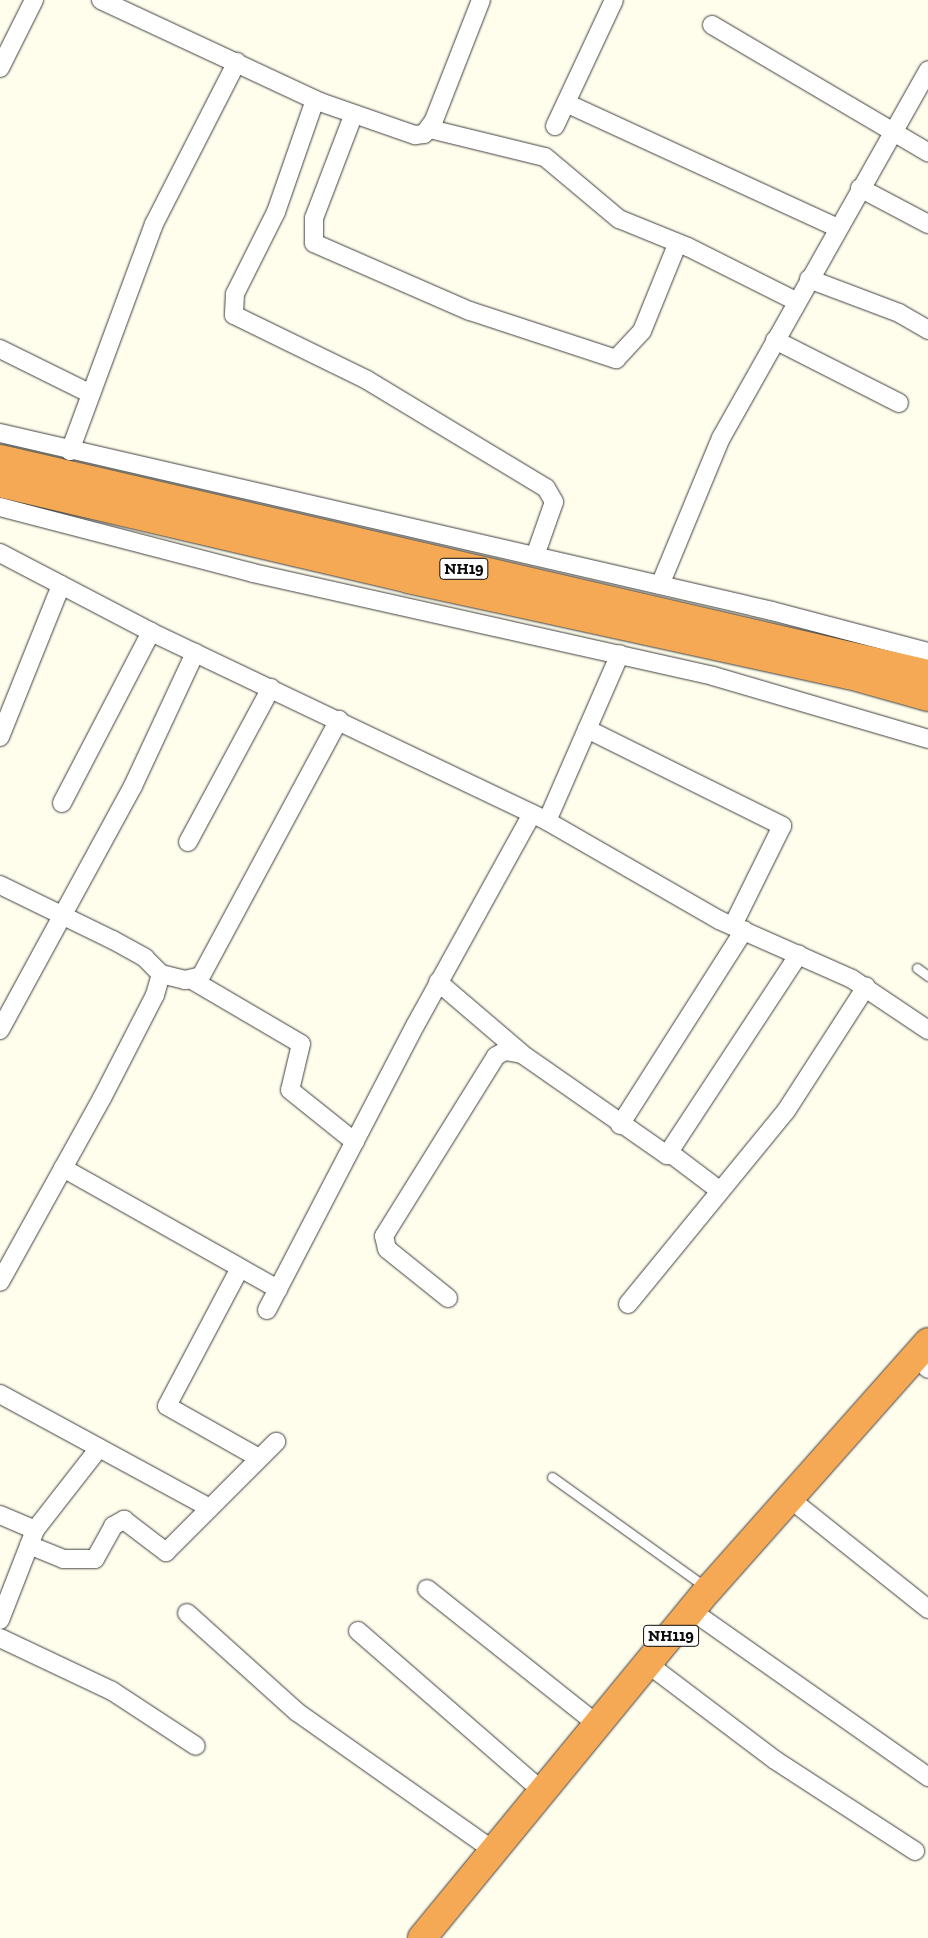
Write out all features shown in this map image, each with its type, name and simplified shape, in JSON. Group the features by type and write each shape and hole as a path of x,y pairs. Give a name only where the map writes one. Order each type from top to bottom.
{"highway":[{"name":"NH19","path":"0,459 928,674"},
{"name":"NH19","path":"0,483 408,579 850,675 928,697"},
{"name":"NH119","path":"422,1938 709,1590 788,1498 924,1355"}],"street":[{"path":"0,68 34,0"},
{"path":"101,0 315,100 354,116 415,135 430,129 545,157 619,218 676,245 688,247 796,301"},
{"path":"430,129 480,0"},
{"path":"556,126 614,0"},
{"path":"712,25 928,152"},
{"path":"70,450 89,393 154,224 237,62"},
{"path":"660,585 697,488 796,301 928,70"},
{"path":"315,100 276,212 235,294 234,315 367,380 546,488 554,502 535,556"},
{"path":"566,102 838,228"},
{"path":"354,116 314,218 314,243 470,312 616,359 642,331 676,245"},
{"path":"860,188 928,224"},
{"path":"809,279 899,313 928,330"},
{"path":"775,340 899,403"},
{"path":"0,349 89,393"},
{"path":"0,433 660,585 928,652"},
{"path":"0,507 253,573 620,654 756,688 928,739"},
{"path":"0,553 151,632 339,720 539,818 738,928 799,954 866,987 928,1030"},
{"path":"0,737 61,585"},
{"path":"62,803 151,632"},
{"path":"0,1030 137,777 195,653"},
{"path":"267,1310 438,982 539,818 586,729 620,654"},
{"path":"188,842 271,688"},
{"path":"192,980 201,976 339,720"},
{"path":"586,729 782,826 738,928 620,1125"},
{"path":"0,884 63,914 145,958 161,974 192,980 301,1044 290,1090 355,1142"},
{"path":"438,982 522,1054 661,1155 670,1153 799,954"},
{"path":"0,1282 155,995 161,974"},
{"path":"628,1304 719,1190 786,1111 866,987"},
{"path":"448,1298 387,1249 384,1236 490,1064 505,1051 522,1054"},
{"path":"670,1153 719,1190"},
{"path":"63,1168 278,1290"},
{"path":"240,1268 167,1406 259,1458"},
{"path":"0,1394 210,1508"},
{"path":"0,1515 63,1559 95,1559 113,1526 124,1520 166,1552 276,1442"},
{"path":"0,1620 32,1537 99,1448"},
{"path":"788,1498 928,1609"},
{"path":"428,1589 598,1725"},
{"path":"692,1611 928,1777"},
{"path":"187,1613 297,1712 494,1851"},
{"path":"358,1631 543,1792"},
{"path":"0,1638 112,1691 196,1746"},
{"path":"648,1664 775,1760 915,1851"}],"lane":[{"path":"917,968 928,976"},
{"path":"552,1477 709,1590"}]}
